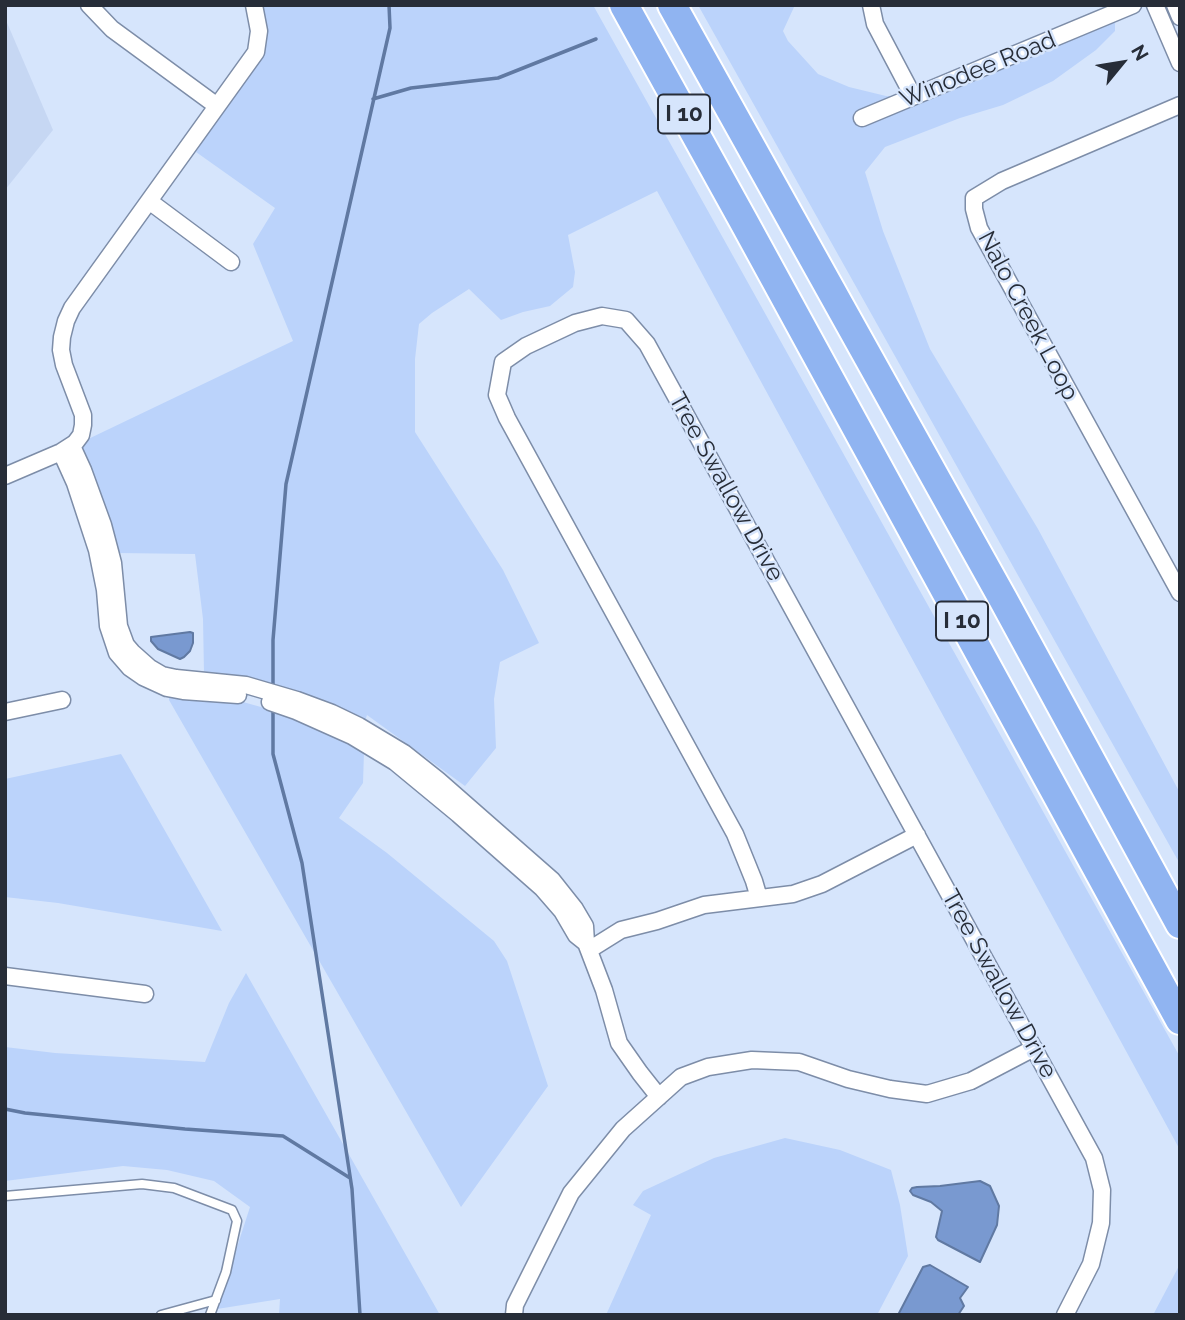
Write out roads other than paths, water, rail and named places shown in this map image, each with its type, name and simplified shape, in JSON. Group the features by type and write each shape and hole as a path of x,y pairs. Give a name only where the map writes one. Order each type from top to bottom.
{"highway":[{"name":"I 10","path":"624,5 1180,1020"},
{"name":"I 10","path":"672,5 1003,599 1180,924"}],"street":[{"path":"89,5 112,29 217,106"},
{"path":"5,475 66,449 82,431 83,415 64,365 61,349 66,321 72,308 256,52 259,31 254,5"},
{"path":"871,5 875,24 914,96"},
{"name":"Winodee Road","path":"862,118 1133,5"},
{"path":"1155,5 1180,63"},
{"path":"1175,5 1180,17"},
{"name":"Nalo Creek Loop","path":"1180,105 1002,181 974,198 974,209 979,228 1180,593"},
{"path":"149,201 231,262"},
{"name":"Tree Swallow Drive","path":"759,898 735,834 507,418 497,395 503,362 526,346 575,323 602,316 626,320 647,344 1094,1158 1102,1190 1101,1223 1091,1264 1065,1315"},
{"path":"66,449 111,588 108,626 110,637 117,653 130,668 154,684 167,688 183,691 246,690 296,705 395,762 462,810 529,868 562,911 576,935 587,946 604,990 619,1042 659,1097"},
{"path":"5,712 62,701"},
{"path":"587,946 621,930 704,905 793,894 822,884 917,835"},
{"path":"5,976 145,994"},
{"path":"514,1315 515,1305 571,1194 624,1129 681,1077 708,1067 752,1060 799,1062 848,1079 927,1094 971,1081 1034,1048"}],"lane":[{"path":"5,1196 142,1184 174,1188 232,1210 237,1221 226,1272 210,1315"},
{"path":"161,1315 216,1300"}],"waterway":[{"path":"273,687 273,640 286,484 390,28 389,5"},
{"path":"373,99 411,88 498,78 596,39"},
{"path":"273,709 273,754 302,863 352,1189 360,1315"},
{"path":"5,1109 185,1129 283,1136 350,1178"}]}
